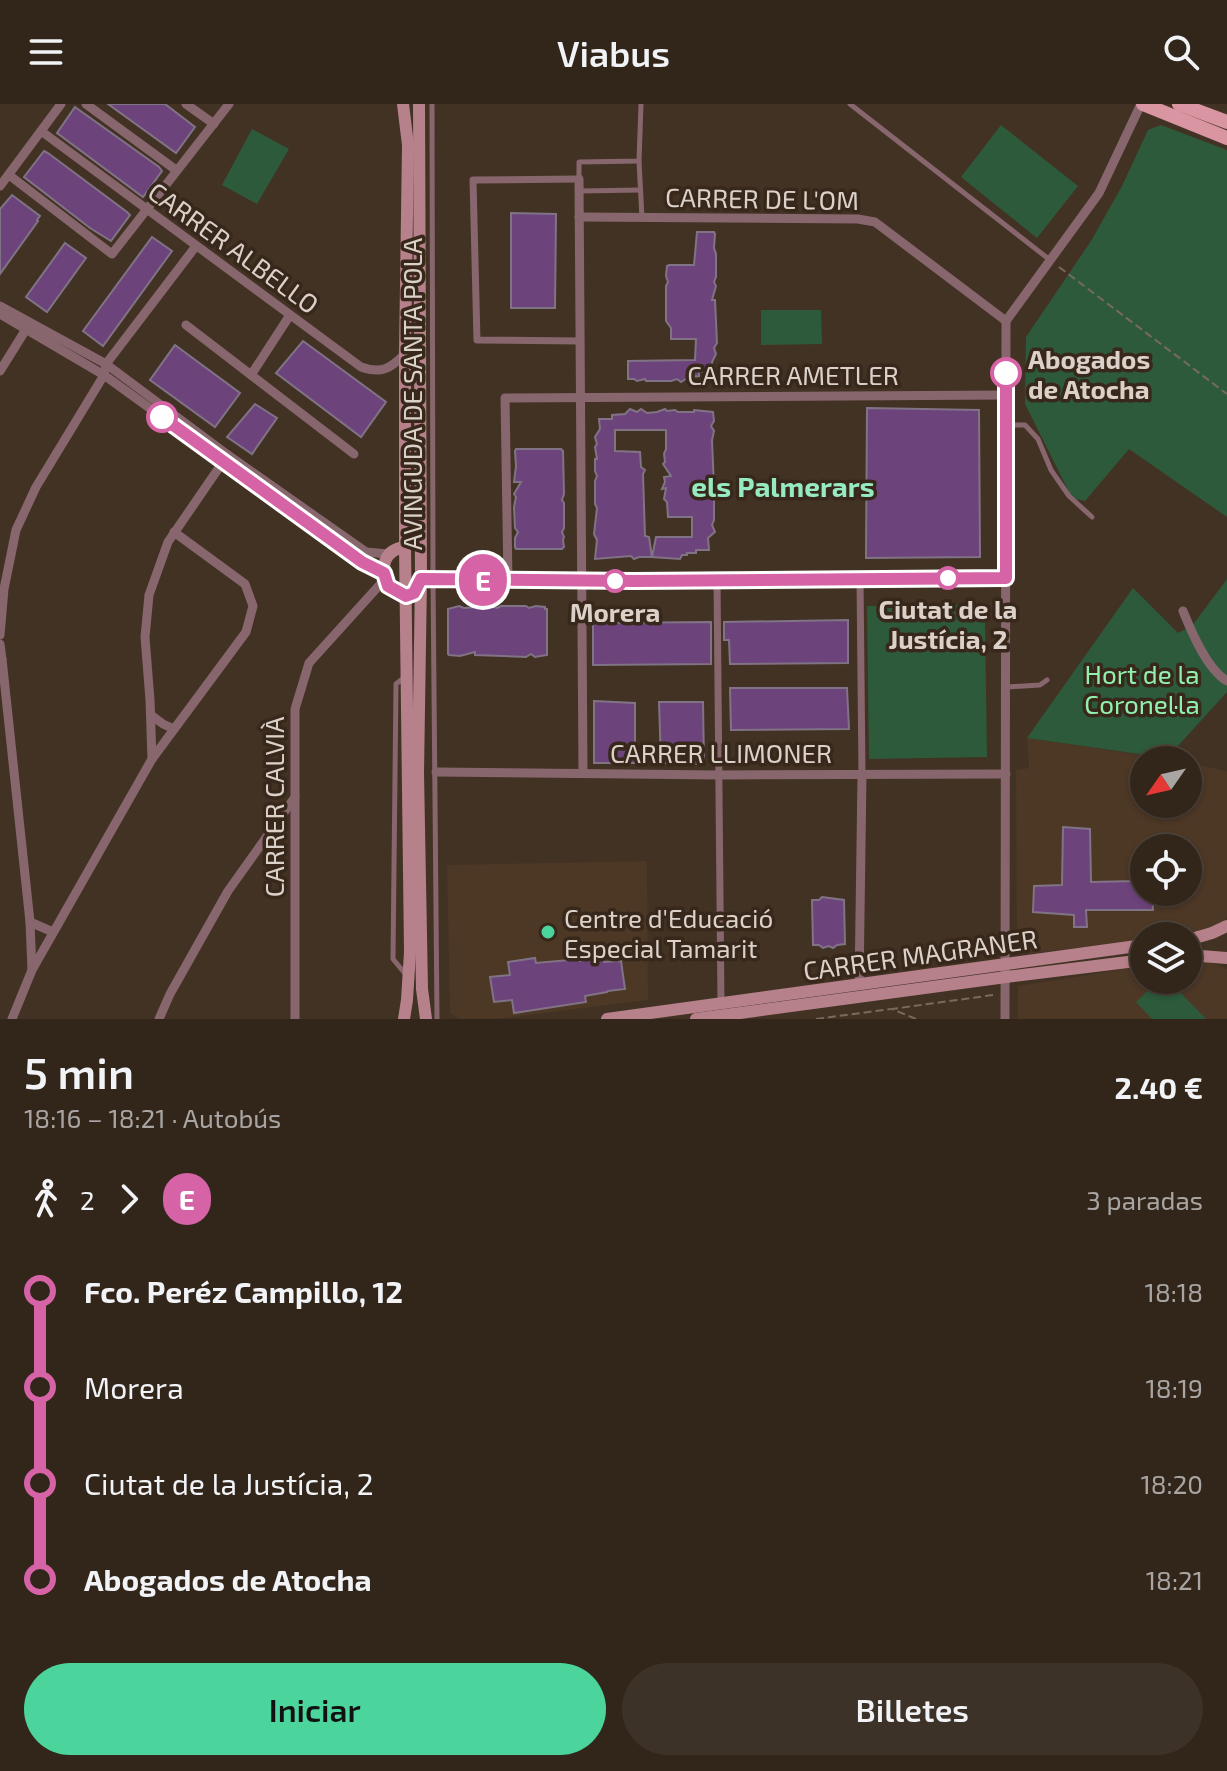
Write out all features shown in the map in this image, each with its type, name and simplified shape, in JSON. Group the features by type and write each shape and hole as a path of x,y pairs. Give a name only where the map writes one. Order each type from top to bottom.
{"main road":[{"name":"AVINGUDA DE SANTA POLA","path":"403,104 408,145 405,547 410,936 404,1019"},
{"name":"AVINGUDA DE SANTA POLA","path":"419,104 427,580 418,773 422,989 426,1019"},
{"path":"1142,104 1227,138"},
{"path":"1179,104 1227,122"},
{"name":"AVINGUDA DE SANTA POLA","path":"405,547 414,555 427,580 414,593 406,596 388,586 384,576 384,560 397,548 405,547"},
{"path":"1202,936 1227,926"},
{"name":"CARRER MAGRANER","path":"696,1019 1130,948"},
{"path":"1202,956 1227,958"},
{"name":"CARRER MAGRANER","path":"607,1019 859,985 1130,961"},
{"path":"404,1019 426,1019"}],"street":[{"path":"0,186 61,104"},
{"path":"86,104 176,170"},
{"path":"186,104 214,124"},
{"path":"9,175 112,254 229,104"},
{"path":"1005,1019 1006,321 1099,193 1142,104"},
{"name":"CARRER ALBELLO","path":"41,131 361,367 372,371 385,370 405,354"},
{"path":"580,341 477,340 473,180 579,179 583,773"},
{"name":"CARRER DE L'OM","path":"579,217 858,219 875,222 1006,321"},
{"path":"0,635 4,589 16,530 36,487 105,369 196,246"},
{"path":"0,306 105,369 384,576"},
{"path":"0,314 28,325"},
{"path":"251,375 290,315"},
{"path":"0,371 28,325"},
{"path":"186,325 354,454"},
{"name":"CARRER AMETLER","path":"508,580 505,398 1006,395"},
{"path":"152,759 145,637 149,595 168,542 225,458"},
{"path":"225,458 366,552 388,554"},
{"path":"12,1019 32,970 152,759 246,632 253,606 245,584 174,532"},
{"name":"CARRER CALVIÀ","path":"295,1019 295,709 309,663 384,576"},
{"path":"859,985 862,775 860,578"},
{"path":"427,580 1006,578"},
{"path":"717,579 721,1004"},
{"path":"1183,611 1197,643 1227,681"},
{"path":"0,644 3,706 30,922 32,970"},
{"path":"151,715 174,729"},
{"name":"CARRER LLIMONER","path":"436,772 1006,774"},
{"path":"159,1019 228,891 295,797"},
{"path":"30,922 53,932"}],"lane":[{"name":"AVINGUDA DE SANTA POLA","path":"432,104 427,580 436,772 437,1019"},
{"path":"641,104 639,161 642,218"},
{"path":"850,104 1051,261"},
{"path":"579,179 579,162 639,161"},
{"path":"579,191 640,190"},
{"path":"1006,425 1025,425 1038,439 1051,470 1069,496 1092,517"},
{"path":"1006,687 1040,685 1047,680"}],"path":[{"path":"1051,261 1227,394"},
{"path":"816,1019 1005,994"},
{"path":"892,1009 916,1019"}],"shaded area":[{"path":"1027,738 1130,753 1130,818 1202,818 1202,766 1227,771 1227,917 1223,924 1202,931 1202,922 1130,922 1130,942 1017,955 1016,770 1029,768"},
{"name":"Centre d'Educació Especial Tamarit","path":"647,861 648,1000 495,1019 459,1019 450,1013 447,865"},
{"path":"1202,959 1227,969 1227,1019 1018,1019 1018,986 1130,968 1130,994 1202,994"}],"green space":[{"path":"1001,125 1078,186 1037,238 961,177"},
{"path":"1161,125 1227,150 1227,517 1129,449 1085,501 1072,498 1025,404 1026,337 1091,241 1122,186 1148,130"},
{"path":"252,129 289,149 257,204 222,185"},
{"path":"761,310 821,310 822,344 761,345"},
{"name":"Hort de la Coronel·la","path":"1227,579 1227,692 1178,746 1130,746 1130,753 1027,738 1133,588 1178,633 1192,626"},
{"path":"968,605 969,621 985,621 987,757 869,759 867,606"},
{"path":"1144,994 1182,994 1206,1019 1152,1019 1136,1002"}],"building":[{"path":"108,104 165,104 195,127 176,153"},
{"path":"75,107 159,167 162,171 143,197 57,133"},
{"path":"44,151 130,215 111,241 24,177"},
{"path":"12,195 40,216 0,274 0,209"},
{"path":"511,213 556,214 555,308 511,308"},
{"path":"697,232 715,234 716,286 712,300 715,300 717,343 712,372 699,372 699,376 681,382 677,379 628,379 628,361 695,360 696,339 671,339 671,328 666,321 666,276 669,265 694,265"},
{"path":"152,237 172,251 103,346 83,331"},
{"path":"65,243 86,258 47,312 26,297"},
{"path":"303,341 386,402 361,437 276,373"},
{"path":"175,345 240,393 215,427 150,380"},
{"path":"255,404 277,418 252,454 227,437"},
{"path":"867,408 979,410 980,557 866,558"},
{"path":"630,409 637,412 641,409 647,413 665,409 713,412 712,525 715,532 708,538 709,550 696,550 696,553 687,553 680,559 634,559 631,556 595,559 595,437 600,429 599,419 612,419 612,415 625,414","holes":["615,430 666,430 663,464 671,476 664,477 662,489 666,488 664,499 668,517 692,517 692,537 656,537 652,557 649,537 645,536 645,470 641,467 640,452 615,451"]},
{"path":"516,449 563,451 562,549 515,547 518,532 515,528 514,494 521,482 514,482"},
{"path":"459,606 545,607 547,655 475,655 475,652 449,655 448,609"},
{"path":"848,620 848,663 730,664 729,640 724,640 724,622"},
{"path":"711,622 711,664 593,665 593,623"},
{"path":"730,688 847,688 849,729 731,730"},
{"path":"594,701 635,703 635,763 594,763"},
{"path":"659,702 703,702 704,764 661,763"},
{"path":"1063,827 1090,829 1091,882 1130,881 1130,906 1153,906 1153,910 1086,910 1087,927 1074,927 1074,915 1033,912 1034,886 1062,885"},
{"path":"822,897 844,900 845,944 833,948 813,945 812,900"},
{"path":"603,957 604,962 621,961 625,989 585,996 586,1002 514,1013 512,1000 494,1002 490,977 510,975 508,962 535,958 536,963 580,961"}],"bus line":[{"name":"E","path":"162,417 362,562 384,573 388,586 406,596 414,593 421,579 1006,578 1006,373"}],"place":[{"name":"Abogados de Atocha","path":"1006,373"},
{"name":"Ciutat de la Justícia, 2","path":"948,578"},
{"name":"Morera","path":"615,581"},
{"name":"Centre d'Educació Especial Tamarit","path":"548,932"}],"district":[{"name":"els Palmerars","path":"783,486"}]}
